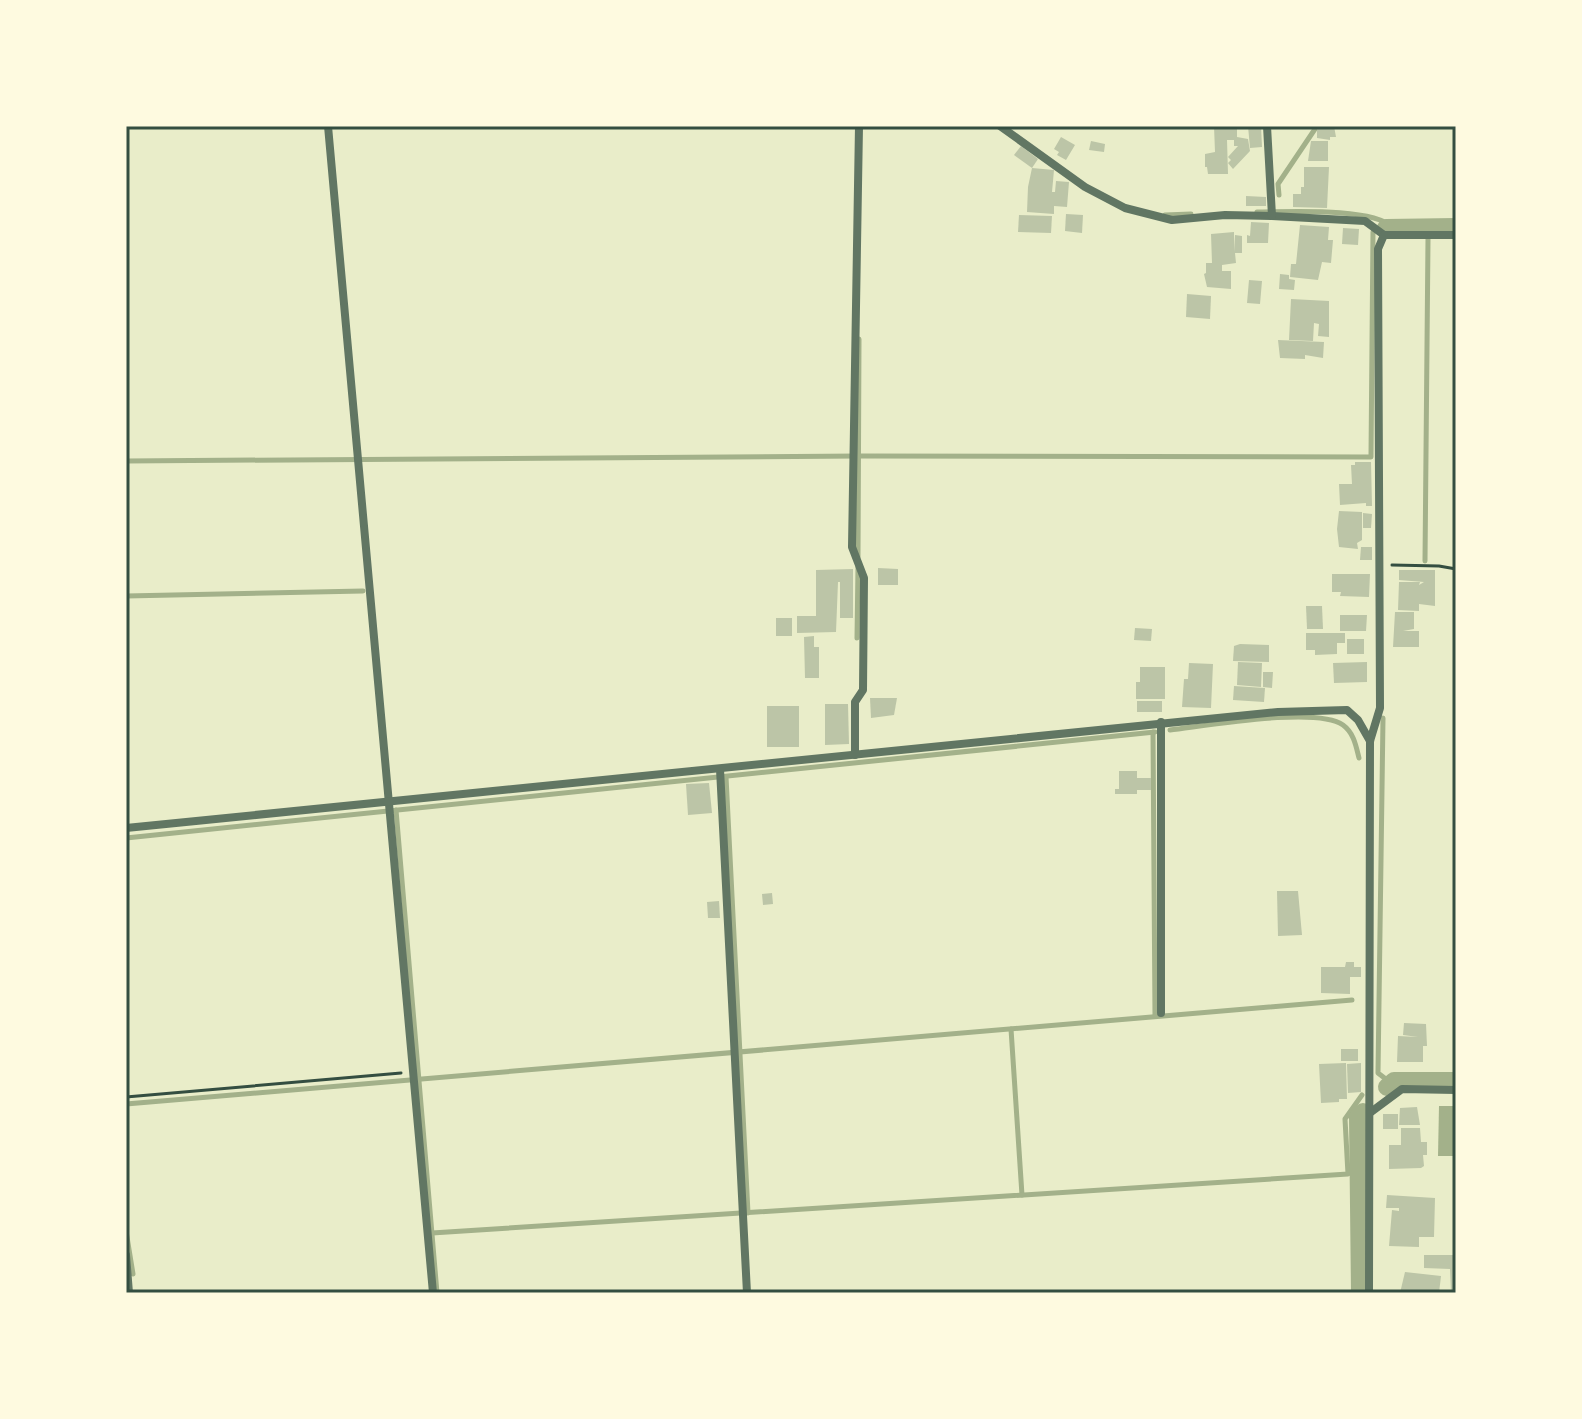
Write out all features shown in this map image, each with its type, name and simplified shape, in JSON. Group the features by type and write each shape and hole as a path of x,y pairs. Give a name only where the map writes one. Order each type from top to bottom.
{"street":[{"path":"328,126 355,454 433,1293"},
{"path":"855,755 855,702 863,690 864,578 852,547 859,126"},
{"path":"1000,126 1085,187 1125,208 1172,220 1272,213 1365,221 1384,235 1456,235"},
{"path":"1267,126 1272,213"},
{"path":"1369,1293 1370,741 1380,708 1378,249 1384,235"},
{"path":"126,828 389,808 720,775 855,755 1278,712 1347,710 1358,720 1370,741"},
{"path":"1161,722 1161,1013"},
{"path":"720,775 747,1293"},
{"path":"1371,1112 1402,1089 1456,1090"},
{"path":"126,1255 129,1293"}],"path":[{"path":"1378,565 1456,569"},
{"path":"126,1097 413,1078"}],"shaded area":[{"path":"1439,1106 1456,1106 1456,1156 1438,1156"}],"building":[{"path":"1214,126 1237,126 1237,137 1248,139 1250,151 1233,169 1228,157 1238,146 1234,146 1234,140 1227,140 1228,174 1208,174 1205,167 1205,154 1215,152"},
{"path":"1248,126 1261,126 1262,147 1250,148"},
{"path":"1324,126 1334,126 1336,137 1330,137 1330,140 1317,138 1317,129 1324,129"},
{"path":"1061,137 1075,145 1066,160 1054,149"},
{"path":"1091,141 1105,144 1104,152 1089,150"},
{"path":"1311,141 1328,141 1328,161 1308,161"},
{"path":"1021,146 1038,159 1032,168 1014,155"},
{"path":"1304,167 1329,167 1327,208 1293,207 1293,194 1301,194 1301,187 1304,187"},
{"path":"1032,168 1054,170 1052,192 1055,192 1056,181 1069,182 1067,207 1054,206 1054,214 1027,212"},
{"path":"1246,196 1266,197 1266,206 1246,206"},
{"path":"1066,214 1083,215 1082,233 1065,231"},
{"path":"1019,215 1052,216 1051,233 1018,232"},
{"path":"1251,222 1269,223 1268,243 1247,243"},
{"path":"1300,225 1329,227 1328,240 1333,240 1331,263 1322,262 1318,280 1290,277 1291,264 1296,264"},
{"path":"1343,228 1359,229 1358,245 1342,244"},
{"path":"1234,232 1234,252 1235,235 1242,236 1242,253 1235,253 1236,263 1222,265 1222,271 1231,271 1231,289 1207,287 1204,274 1206,263 1212,263 1211,234"},
{"path":"1280,274 1289,275 1289,279 1295,280 1294,290 1279,289"},
{"path":"1249,280 1262,281 1260,304 1247,303"},
{"path":"1187,294 1211,296 1210,319 1186,317"},
{"path":"1291,299 1329,301 1329,337 1318,336 1319,324 1314,323 1313,341 1289,340"},
{"path":"1278,340 1324,342 1323,358 1305,355 1305,359 1280,358"},
{"path":"1371,462 1372,506 1366,506 1366,503 1340,505 1339,484 1352,484 1351,465"},
{"path":"1339,511 1362,512 1362,540 1357,543 1358,549 1339,547"},
{"path":"1363,513 1372,514 1371,528 1363,528"},
{"path":"1361,547 1372,547 1372,560 1360,560"},
{"path":"878,568 898,569 898,585 878,585"},
{"path":"853,569 853,618 840,618 838,582 836,632 797,633 797,616 816,616 816,570"},
{"path":"1399,570 1435,570 1435,606 1419,604 1419,611 1398,610 1399,582 1420,582 1419,585 1424,582 1399,580"},
{"path":"1332,574 1370,574 1369,597 1340,596 1341,592 1332,592"},
{"path":"1306,606 1322,606 1323,629 1307,629"},
{"path":"1395,612 1414,612 1414,629 1403,631 1419,631 1419,647 1393,647"},
{"path":"1340,615 1367,615 1366,631 1340,631"},
{"path":"776,618 792,618 792,636 776,636"},
{"path":"1135,628 1152,629 1151,641 1134,640"},
{"path":"1306,633 1345,633 1345,643 1337,643 1337,654 1315,655 1315,650 1306,650"},
{"path":"814,636 814,647 819,647 819,678 805,678 804,637"},
{"path":"1347,639 1364,639 1364,654 1347,654"},
{"path":"1269,645 1269,662 1233,661 1234,646"},
{"path":"1238,662 1262,663 1261,687 1237,685"},
{"path":"1367,662 1367,682 1334,683 1333,663"},
{"path":"1189,663 1213,664 1211,708 1182,707 1184,679 1188,679"},
{"path":"1140,667 1165,667 1165,699 1136,699"},
{"path":"1263,672 1273,672 1272,688 1263,687"},
{"path":"1234,686 1265,688 1264,702 1233,700"},
{"path":"870,698 897,698 894,715 871,718"},
{"path":"1137,701 1162,701 1162,712 1137,712"},
{"path":"825,704 848,704 849,744 825,745"},
{"path":"767,706 799,706 799,747 767,747"},
{"path":"1119,771 1137,771 1137,778 1151,778 1151,790 1137,790 1137,794 1115,794 1115,789 1119,789"},
{"path":"709,783 712,813 688,815 686,784"},
{"path":"1277,891 1298,891 1302,935 1278,936"},
{"path":"772,893 773,904 763,905 762,894"},
{"path":"719,901 720,918 708,918 707,902"},
{"path":"1346,962 1354,962 1354,967 1361,967 1361,977 1350,977 1350,994 1321,993 1321,967 1345,967"},
{"path":"1404,1023 1426,1024 1427,1046 1423,1046 1423,1062 1397,1062 1398,1036 1418,1037 1403,1035"},
{"path":"1341,1049 1358,1049 1358,1061 1341,1061"},
{"path":"1346,1063 1347,1099 1321,1103 1319,1064"},
{"path":"1361,1063 1361,1092 1348,1093 1347,1064"},
{"path":"1417,1107 1420,1125 1399,1125 1400,1108"},
{"path":"1383,1114 1398,1114 1398,1129 1383,1129"},
{"path":"1401,1128 1420,1128 1421,1142 1427,1142 1427,1155 1423,1155 1424,1166 1421,1168 1389,1169 1389,1145 1401,1145"},
{"path":"1387,1195 1435,1198 1434,1237 1419,1237 1419,1247 1389,1246 1392,1210 1399,1211 1399,1208 1386,1208"},
{"path":"1424,1255 1455,1255 1456,1293 1451,1293 1450,1269 1424,1268"},
{"path":"1405,1272 1441,1276 1439,1293 1400,1293"}],"waterway":[{"path":"1279,195 1278,184 1317,126"},
{"path":"1257,212 1348,213 1367,216 1392,227"},
{"path":"1165,215 1191,214"},
{"path":"1386,228 1456,227"},
{"path":"126,461 859,456 1371,457 1373,232"},
{"path":"1425,561 1428,239"},
{"path":"858,557 859,339"},
{"path":"857,638 858,567"},
{"path":"126,596 363,591"},
{"path":"1170,730 1260,719 1310,717 1343,725 1354,740 1359,758"},
{"path":"1383,718 1378,1073 1391,1083"},
{"path":"1153,732 1155,1016"},
{"path":"126,838 1155,732"},
{"path":"726,777 748,1213"},
{"path":"396,810 437,1293"},
{"path":"126,1104 1352,1000"},
{"path":"1011,1029 1022,1195"},
{"path":"1387,1087 1394,1081 1456,1081"},
{"path":"432,1233 1348,1174 1345,1119 1362,1095"},
{"path":"1360,1293 1358,1117 1363,1112"},
{"path":"126,1231 133,1274"}]}
